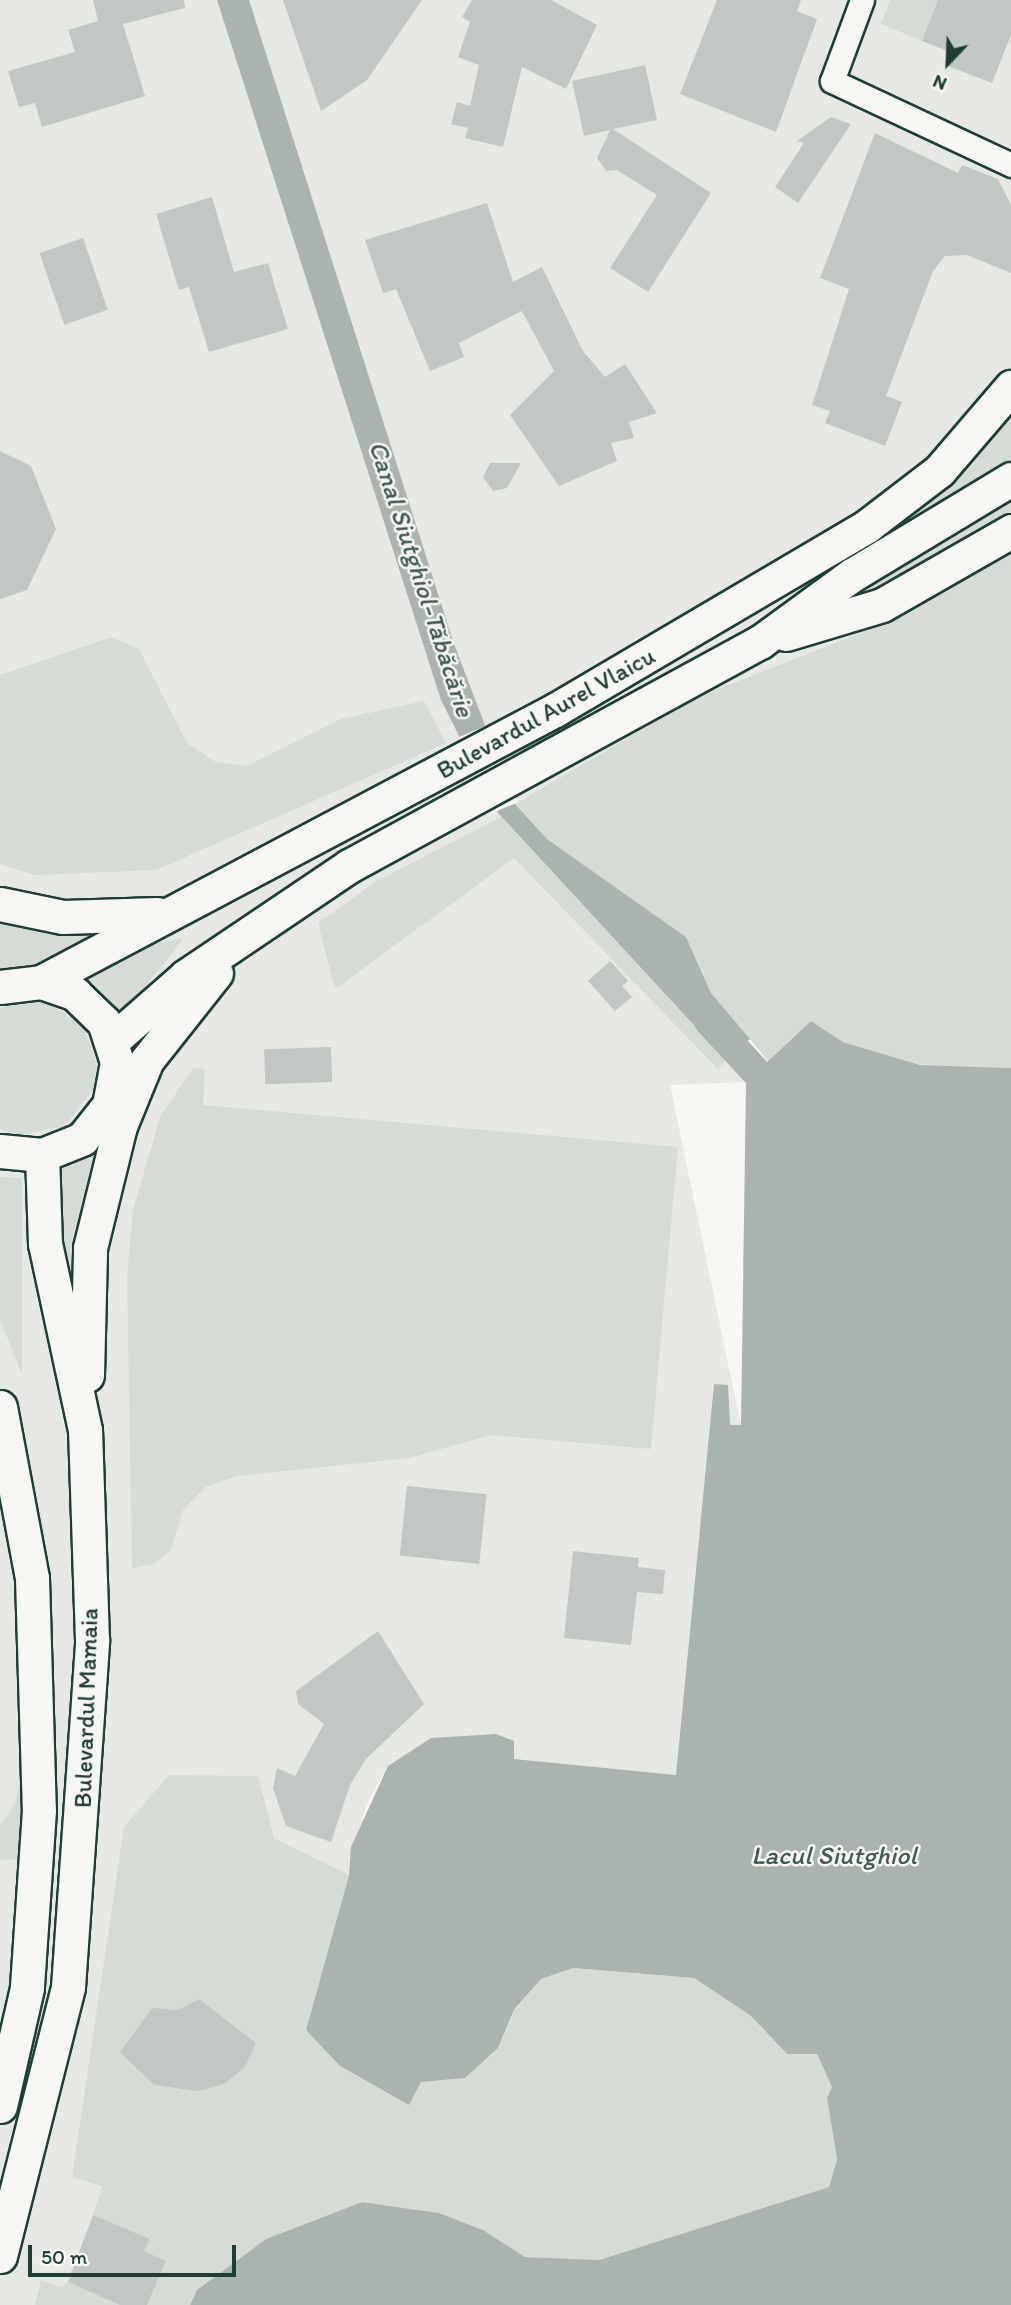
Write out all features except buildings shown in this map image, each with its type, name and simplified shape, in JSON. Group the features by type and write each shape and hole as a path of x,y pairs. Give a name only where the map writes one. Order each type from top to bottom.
{"main road":[{"name":"Bulevardul Aurel Vlaicu","path":"41,982 162,914 424,781 555,710 867,526 939,471 1011,387"},
{"name":"Bulevardul Aurel Vlaicu","path":"113,1041 256,926 442,815 760,642 852,575 1011,479"},
{"path":"760,642 882,605 1011,531"},
{"path":"0,904 63,917 162,914"},
{"path":"85,1430 90,1248 120,1126 165,1032 256,926"},
{"path":"0,1151 43,1155 82,1139 98,1123 116,1084 113,1041 91,1007 41,982 1,985"},
{"name":"Bulevardul Mamaia","path":"0,2256 62,2013 76,1919 92,1640 85,1430 45,1244 43,1155"},
{"name":"Bulevardul Mamaia","path":"0,1407 32,1578 39,1810 27,1988 0,2106"}],"street":[{"path":"862,0 832,81 1011,165"}],"shaded area":[{"path":"0,0 1011,0 1011,554 884,624 584,765 498,813 746,1082 670,1085 741,1426 730,1425 714,1384 676,1775 514,1759 431,1738 388,1766 366,1805 349,1875 190,2305 0,2305"},
{"path":"890,0 938,0 922,41 881,24"},
{"path":"1011,415 1011,463 870,540 979,454"},
{"path":"1011,500 1011,516 832,612 817,611"},
{"path":"1011,554 1011,1068 920,1065 843,1042 811,1021 769,1062 711,993 686,937 547,839 515,804 700,696 884,624"},
{"path":"112,637 139,649 187,743 216,762 247,766 341,719 424,701 446,743 156,870 35,875 0,864 0,675"},
{"path":"501,817 726,1060 718,1069 514,858 335,989 318,923 377,881"},
{"path":"0,915 120,926 48,971 7,973 0,967"},
{"path":"184,938 119,1020 61,979 145,945"},
{"path":"33,1000 53,1005 84,1028 97,1065 93,1089 65,1126 20,1135 0,1129 0,1008"},
{"path":"156,1013 164,1025 82,1290 68,1303 53,1165 126,1044"},
{"path":"193,1068 205,1069 203,1105 678,1147 651,1449 491,1435 409,1458 237,1476 206,1487 183,1510 171,1550 153,1564 132,1568 127,1276 133,1210 160,1117"},
{"path":"0,1177 22,1178 22,1374 0,1320"},
{"path":"19,1747 24,1748 18,1859 0,1860 0,1825 15,1804 19,1783"},
{"path":"169,1775 258,1776 274,1838 349,1875 306,2030 340,2066 409,2105 421,2082 465,2078 498,2048 514,2011 541,1979 573,1968 694,1978 751,2016 787,2054 817,2054 832,2087 827,2099 837,2159 829,2187 599,2260 525,2257 483,2230 439,2213 362,2202 266,2239 197,2290 190,2305 147,2305 166,2261 144,2251 149,2239 93,2215 102,2186 72,2177 124,1827"},
{"path":"41,2280 62,2287 68,2282 120,2305 35,2305"}],"water":[{"path":"217,0 249,0 454,644 515,804 547,839 686,937 711,993 750,1039 726,1060 498,813 441,700"},
{"name":"Lacul Siutghiol","path":"811,1021 843,1042 920,1065 1011,1068 1011,2305 190,2305 197,2290 266,2239 362,2202 439,2213 483,2230 525,2257 599,2260 829,2187 837,2159 827,2098 832,2087 817,2054 787,2054 751,2016 694,1978 573,1968 541,1979 514,2010 498,2048 465,2078 421,2082 409,2105 340,2066 306,2030 349,1875 351,1847 388,1766 431,1738 496,1734 514,1741 514,1759 676,1775 714,1384 728,1385 730,1425 741,1425 746,1082"}],"pier":[{"path":"485,726 517,802 492,813 459,737"}],"waterway":[{"name":"Canal Siutghiol-Tăbăcărie","path":"709,1021 757,1073"}]}
